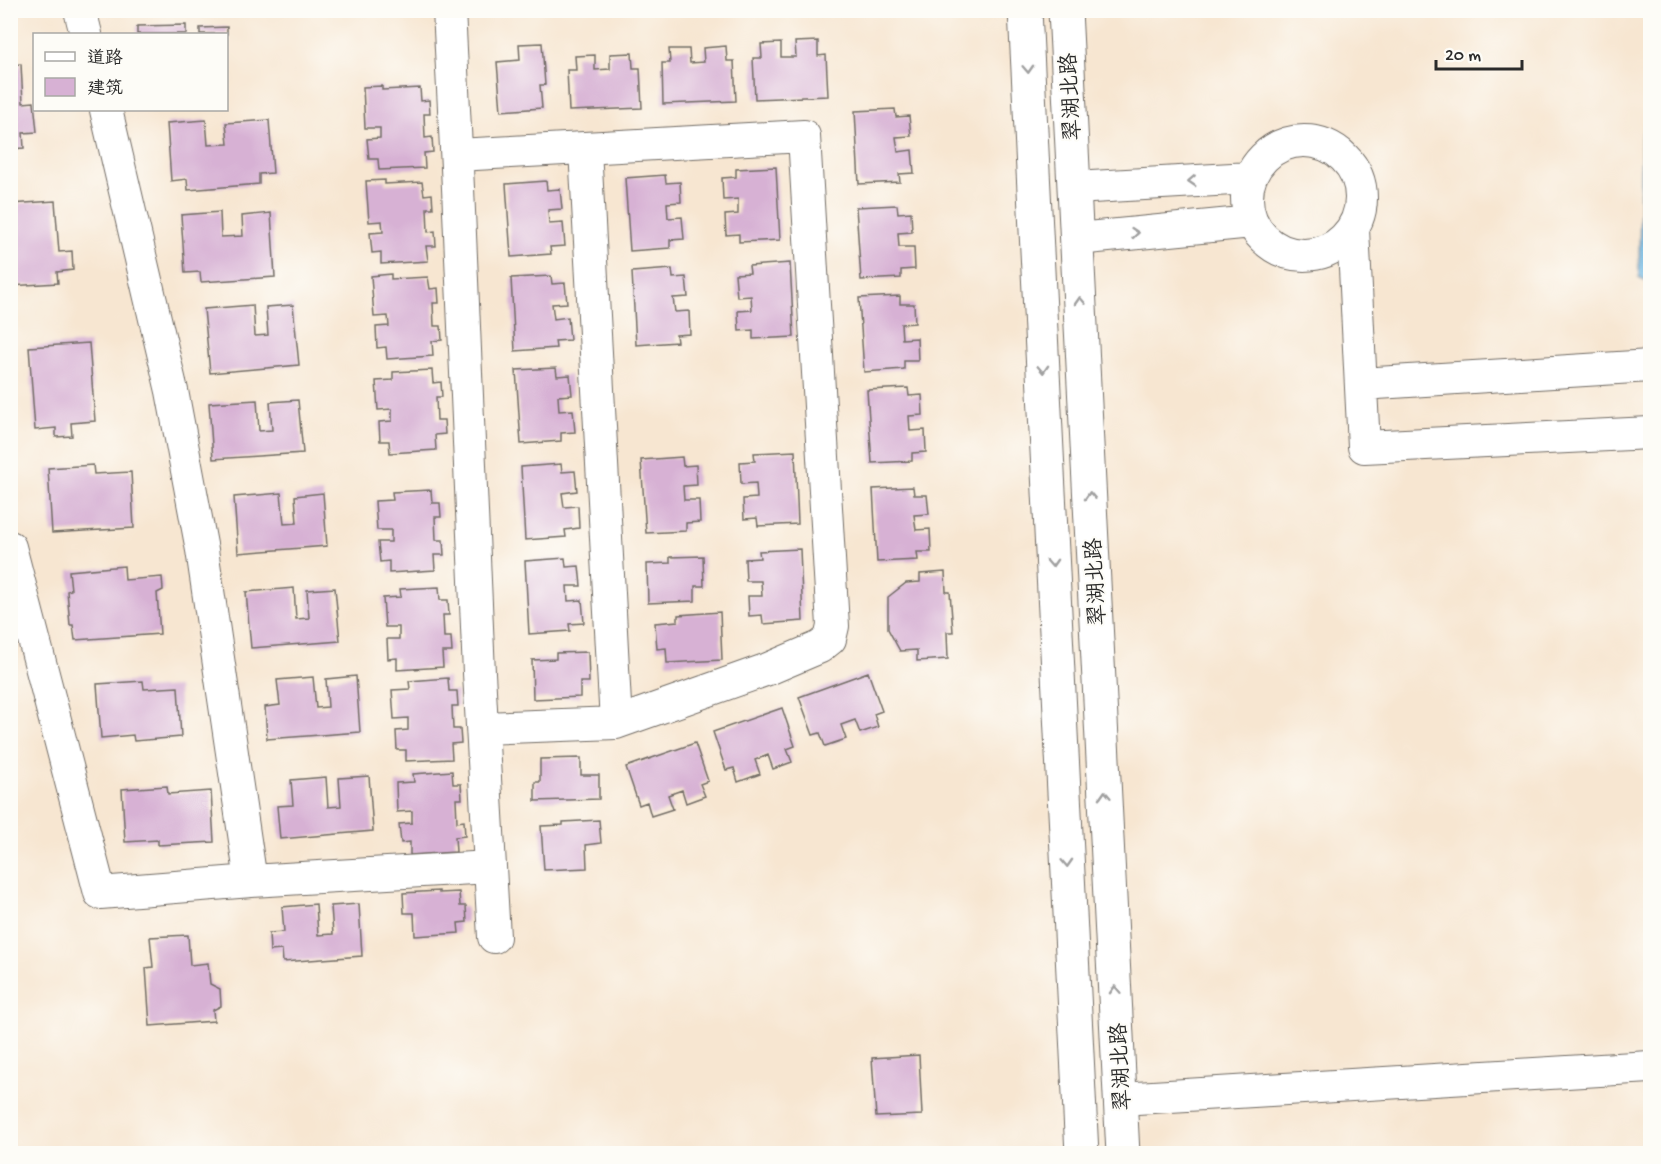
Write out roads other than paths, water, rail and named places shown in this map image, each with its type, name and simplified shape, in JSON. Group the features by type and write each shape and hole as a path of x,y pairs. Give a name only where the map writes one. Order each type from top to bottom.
{"street":[{"path":"80,10 86,33"},
{"path":"449,10 479,673 494,937"},
{"name":"翠湖北路","path":"1025,10 1082,1154"},
{"name":"翠湖北路","path":"1065,10 1123,1154"},
{"path":"106,111 172,392 202,550 251,881"},
{"path":"457,155 804,136 832,614 832,633 826,644 768,669 616,723 483,728"},
{"path":"1293,141 1312,141 1331,147 1347,159 1357,175 1362,193 1360,212 1353,229 1341,243 1324,252 1307,256 1288,254 1271,246 1258,233 1252,222 1246,197 1250,178 1260,161 1275,148 1293,141"},
{"path":"585,149 616,723"},
{"path":"1074,188 1250,178"},
{"path":"1077,239 1252,222"},
{"path":"1353,229 1364,447 1650,433"},
{"path":"1361,384 1650,366"},
{"path":"10,547 100,893 251,881 490,867"},
{"path":"1120,1099 1650,1067"}],"water":[{"path":"1650,108 1650,283 1639,277 1641,137"}]}
